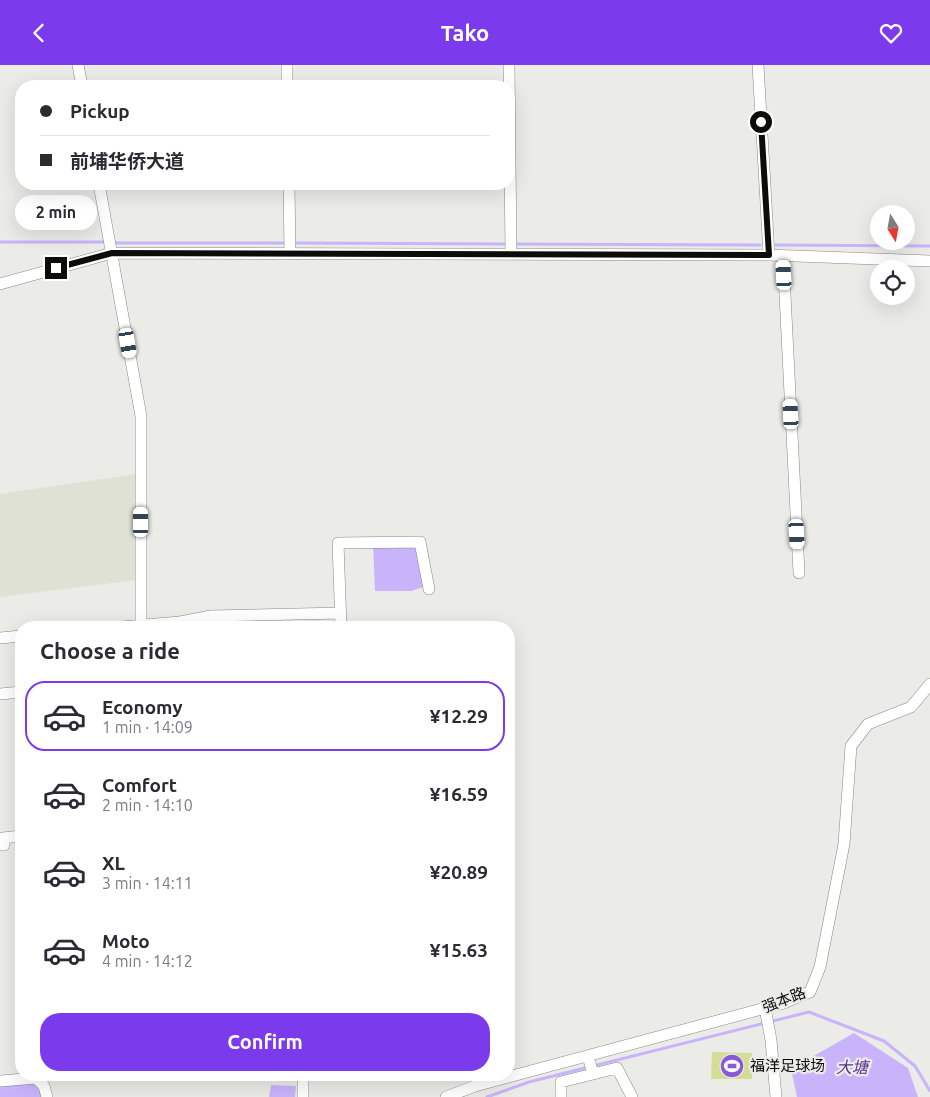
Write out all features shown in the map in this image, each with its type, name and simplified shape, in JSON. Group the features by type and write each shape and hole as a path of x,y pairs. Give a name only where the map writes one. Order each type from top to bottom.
{"street":[{"path":"78,65 81,80"},
{"path":"287,65 287,80"},
{"path":"509,65 509,80"},
{"path":"758,65 769,255"},
{"path":"100,190 141,416 141,621"},
{"path":"289,190 290,247"},
{"path":"510,190 511,247"},
{"path":"0,284 110,246 511,247 930,261"},
{"path":"783,255 799,573"},
{"path":"341,621 338,543 420,542 429,589"},
{"path":"194,621 211,616 341,613"},
{"path":"0,638 15,637"},
{"name":"强本路","path":"515,1079 590,1066 767,1017 784,1003 810,992 820,967 844,844 850,746 868,724 911,707 930,684"},
{"path":"0,694 15,693"},
{"path":"0,845 4,845 3,838 15,837"},
{"path":"767,1017 776,1080 776,1097"},
{"path":"561,1097 561,1082 590,1066 617,1068 632,1097"},
{"path":"0,1081 15,1080"},
{"path":"39,1081 44,1086 46,1097"},
{"path":"303,1081 303,1097"},
{"name":"强本路","path":"446,1097 475,1086 504,1081"}],"shaded area":[{"path":"136,474 137,580 0,597 0,494"}],"green space":[{"name":"福洋足球场","path":"712,1052 752,1053 752,1079 711,1079"}],"water":[{"path":"373,544 418,547 423,587 411,591 375,591"},
{"name":"大塘","path":"854,1033 908,1068 918,1097 797,1097 791,1069"},
{"path":"38,1082 42,1097 0,1097 0,1086"},
{"path":"271,1085 296,1086 295,1097 269,1097"}],"waterway":[{"path":"0,242 107,242"},
{"path":"113,243 287,243"},
{"path":"293,243 760,245"},
{"path":"776,245 930,246"},
{"path":"487,1097 529,1082 809,1012 884,1041 915,1066 930,1091"}],"place":[{"name":"福洋足球场","path":"732,1066"}],"route":[{"path":"56,268 112,253 769,255 761,122"}]}
